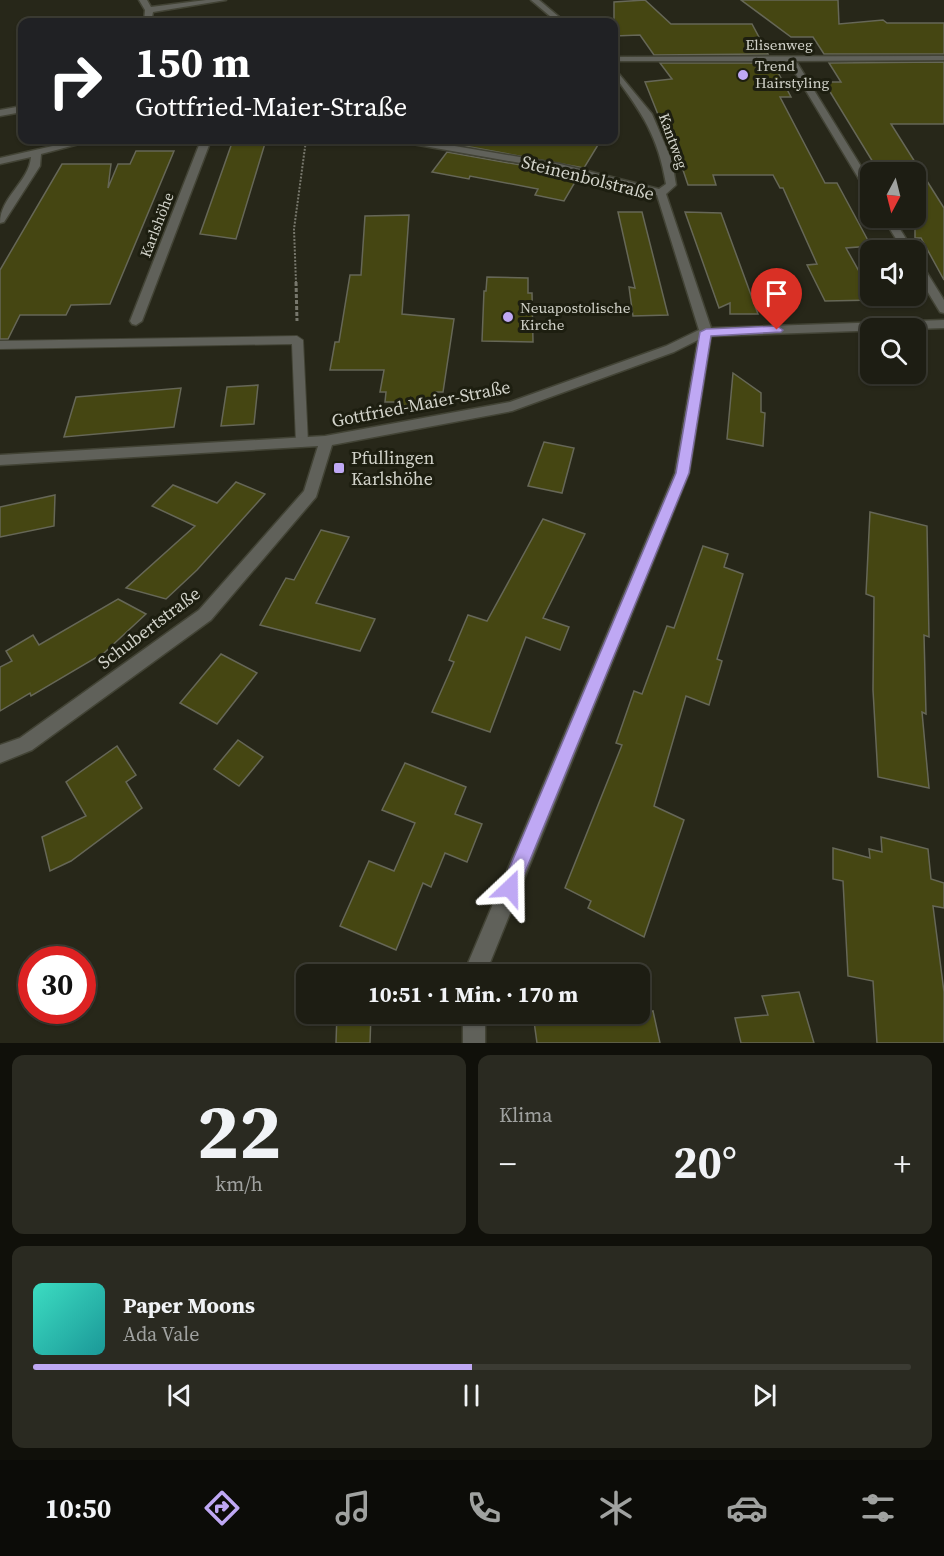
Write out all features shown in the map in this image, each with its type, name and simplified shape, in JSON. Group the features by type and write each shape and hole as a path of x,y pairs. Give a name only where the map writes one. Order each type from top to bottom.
{"street":[{"path":"143,0 149,10 148,18"},
{"path":"149,10 222,0"},
{"path":"535,0 541,0"},
{"path":"535,0 556,18"},
{"path":"790,58 860,173"},
{"name":"Elisenweg","path":"618,59 944,58"},
{"name":"Kantweg","path":"618,74 648,114 667,161 671,184 661,193"},
{"path":"0,113 18,110"},
{"path":"0,161 71,144"},
{"name":"Karlshöhe","path":"136,321 204,144"},
{"name":"Steinenbolstraße","path":"430,144 560,167 661,193 706,332 682,473 479,964"},
{"path":"0,220 35,166 36,152"},
{"path":"926,280 944,309"},
{"name":"Gottfried-Maier-Straße","path":"0,460 325,441 512,406 670,349 706,332 944,324"},
{"name":"Schubertstraße","path":"0,753 26,744 205,615 310,493 325,450 325,441"},
{"path":"474,1024 474,1043"}],"lane":[{"path":"0,345 297,340 302,443"}],"path":[{"path":"297,340 294,229 305,144"}],"building":[{"path":"645,0 671,24 752,24 768,54 654,55 640,35 618,36 618,18 614,18 614,2"},
{"path":"741,0 838,0 839,24 883,20 887,23 944,23 944,54 824,54 813,37 791,37"},
{"path":"944,62 944,124 891,124 915,162 873,162 824,82 841,82 829,63"},
{"path":"660,63 773,63 791,97 780,97 825,183 837,183 868,240 860,240 860,247 846,248 860,273 860,300 825,301 807,265 817,264 783,188 780,188 773,175 713,175 716,185 688,185 677,152 673,152 645,82 672,79"},
{"path":"232,144 265,144 236,239 200,234"},
{"path":"454,144 599,144 584,168"},
{"path":"136,151 174,151 110,304 71,305 66,315 20,315 8,339 0,339 0,270 62,164 111,164 108,188 118,164 130,164"},
{"path":"447,152 578,177 564,201 535,195 538,189 470,176 469,179 432,172"},
{"path":"926,179 944,208 944,280 926,247 926,240 915,238 915,228 926,228"},
{"path":"618,212 642,212 668,315 633,316 629,287 635,288"},
{"path":"685,212 721,213 758,314 730,314 730,303 719,308"},
{"path":"409,215 402,314 454,319 443,392 436,392 435,402 425,402 425,407 385,402 386,392 380,392 384,370 330,370 335,342 339,342 350,275 361,275 365,216"},
{"name":"Neuapostolische Kirche","path":"487,277 528,278 528,293 532,293 533,342 482,341 484,291 486,291"},
{"path":"733,373 761,393 761,412 765,413 763,446 727,439"},
{"path":"258,385 254,424 221,426 227,387"},
{"path":"181,388 174,427 64,437 76,397"},
{"path":"544,442 574,448 562,493 528,486"},
{"path":"236,482 265,494 197,570 166,599 126,588 195,526 152,506 173,485 217,503"},
{"path":"55,495 54,526 0,537 0,507"},
{"path":"870,512 927,526 929,637 924,635 926,714 922,712 929,788 878,777 873,690 874,597 866,594"},
{"path":"543,519 585,534 543,618 569,627 560,650 526,637 490,732 432,712 454,662 449,660 468,615 487,621"},
{"path":"321,530 349,537 316,603 375,619 360,651 260,625 286,578 294,580"},
{"path":"703,546 728,554 724,567 743,574 717,659 722,661 709,705 686,696 654,806 684,820 644,937 588,908 591,901 565,888 622,745 616,743 634,691 642,694 667,626 674,628"},
{"path":"118,599 146,614 104,653 31,696 30,693 0,711 0,667 12,661 6,651 33,635 39,645"},
{"path":"221,654 257,673 217,724 180,703"},
{"path":"238,740 263,757 239,786 214,769"},
{"path":"117,746 136,775 126,782 142,808 71,861 50,871 42,837 86,816 66,782"},
{"path":"405,763 466,787 455,814 482,824 467,862 445,853 431,887 423,883 396,950 340,926 369,861 394,871 415,823 382,810"},
{"path":"881,837 928,849 931,879 944,883 944,908 933,906 944,992 944,1043 877,1043 873,981 848,976 843,881 833,879 833,848 870,858 869,849 882,852"},
{"path":"799,992 814,1043 741,1043 735,1018 768,1015 762,996"},
{"path":"653,1011 660,1043 537,1043 534,1024 650,1024 650,1012"},
{"path":"337,1024 371,1024 370,1043 336,1043"}],"place":[{"name":"Trend Hairstyling","path":"743,75"},
{"name":"Neuapostolische Kirche","path":"508,317"},
{"name":"Pfullingen Karlshöhe","path":"339,468"}],"route":[{"path":"510,888 682,473 706,332 777,330"}]}
